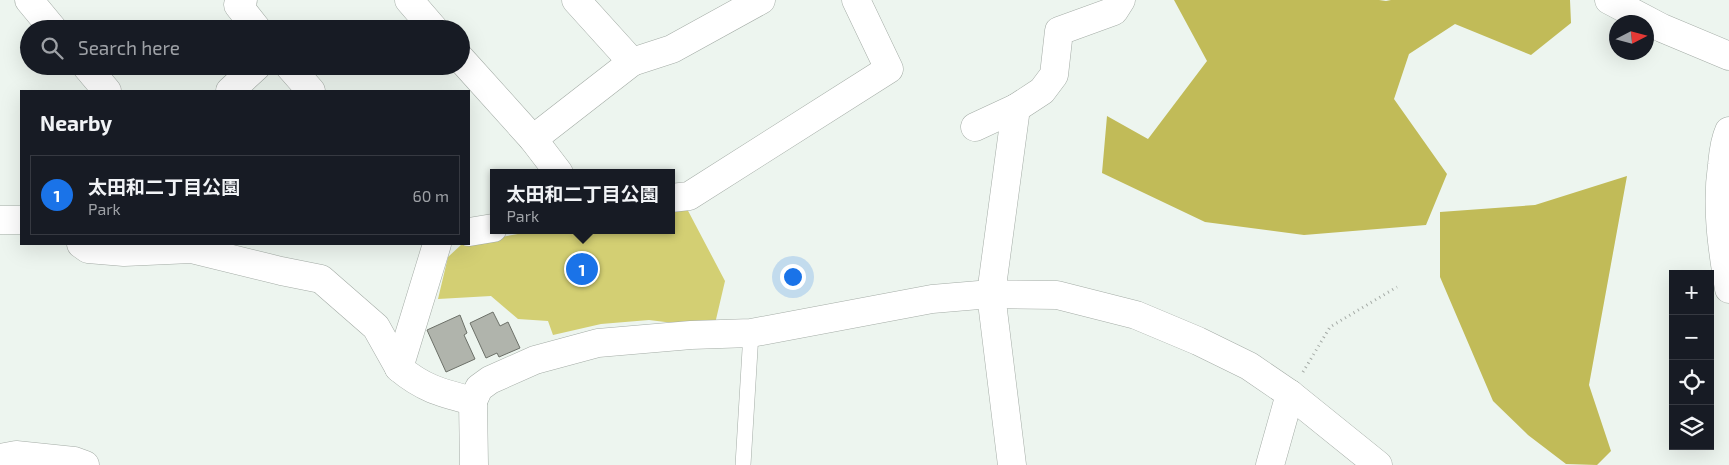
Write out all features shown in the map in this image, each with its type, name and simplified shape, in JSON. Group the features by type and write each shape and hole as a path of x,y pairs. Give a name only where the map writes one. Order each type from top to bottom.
{"street":[{"path":"29,0 46,20"},
{"path":"409,0 426,20"},
{"path":"576,0 632,62"},
{"path":"533,139 632,62 672,49 761,0"},
{"path":"675,198 690,196 889,69 856,0"},
{"path":"975,127 1016,108 1042,91 1054,75 1059,31 1114,11 1121,0"},
{"path":"1609,0 1662,28 1729,56"},
{"path":"238,2 251,20"},
{"path":"470,69 533,139 556,169"},
{"path":"94,75 107,90"},
{"path":"231,90 247,75"},
{"path":"297,75 310,90"},
{"path":"1012,465 991,294 1016,108"},
{"path":"1729,131 1725,140 1719,194 1720,228 1729,289"},
{"path":"0,220 20,220"},
{"path":"470,232 490,228"},
{"path":"82,245 88,249 124,252 191,249 321,279 376,327 399,368 413,380 434,391 473,401"},
{"path":"399,368 437,245"},
{"path":"474,465 473,401 479,388 490,380 535,360 598,343 691,335 751,333 932,299 991,294 1056,295 1136,315 1198,341 1250,366 1290,394 1378,465"},
{"path":"1270,465 1290,394"},
{"path":"0,458 16,455 74,461 85,465"}],"lane":[{"path":"743,465 751,333"}],"path":[{"path":"1290,394 1330,327 1397,287"}],"shaded area":[{"path":"1174,0 1570,0 1571,23 1531,55 1455,24 1409,54 1394,99 1447,174 1426,225 1304,235 1205,222 1102,173 1107,116 1148,139 1207,61"},
{"path":"1627,176 1589,385 1611,451 1597,465 1566,464 1528,435 1493,401 1440,277 1440,212 1535,205"},
{"path":"685,205 725,281 714,328 649,320 601,324 553,335 548,321 518,319 491,296 438,299 448,257 461,245 470,245 470,243 518,234 675,234 675,207"}],"building":[{"path":"493,312 500,326 508,322 520,348 499,357 497,353 486,358 470,323"},
{"path":"460,315 467,333 464,335 475,359 446,372 427,330"}],"place":[{"name":"太田和二丁目公園","path":"582,269"}]}
